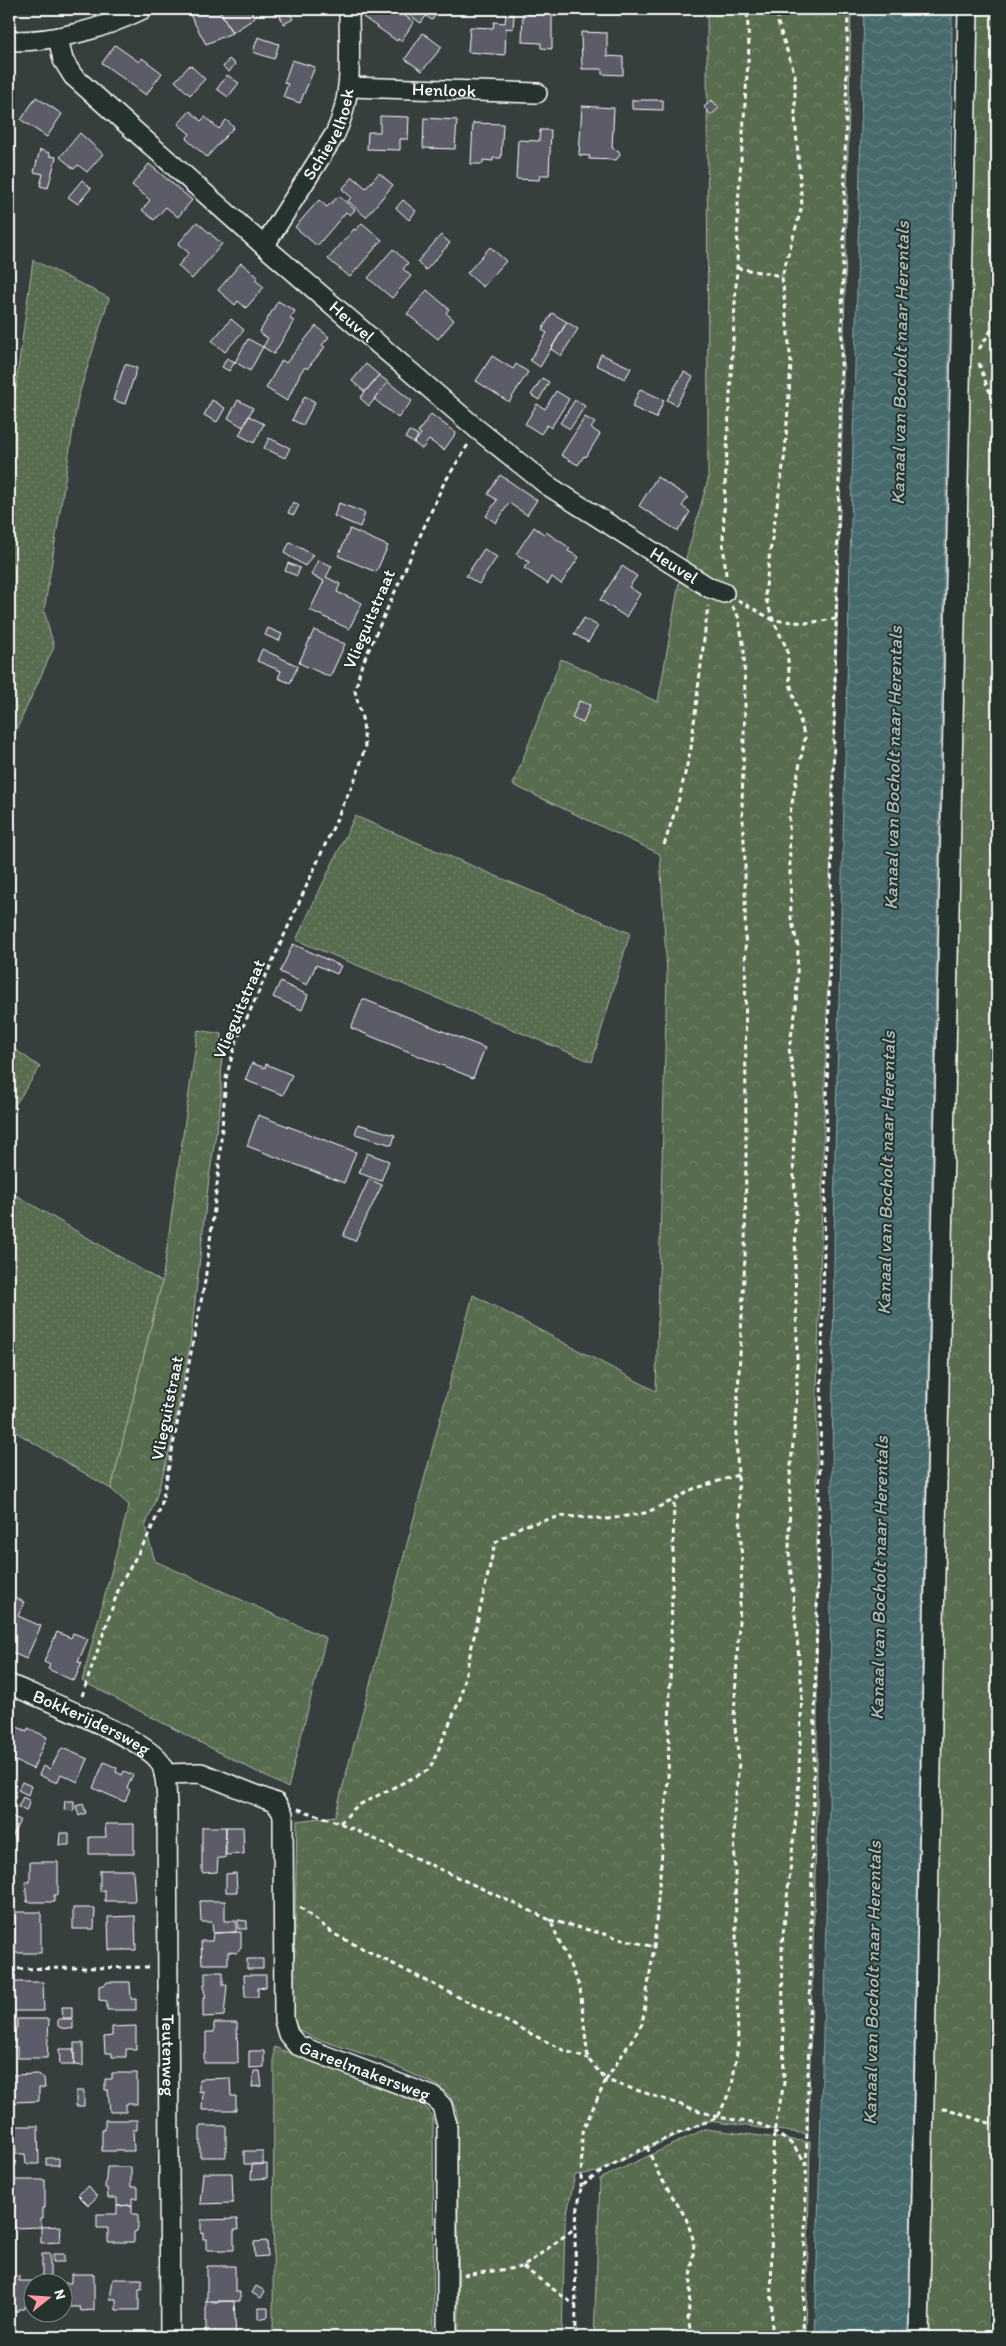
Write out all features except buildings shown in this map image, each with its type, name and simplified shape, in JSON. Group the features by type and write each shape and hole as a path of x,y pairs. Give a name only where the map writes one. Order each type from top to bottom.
{"street":[{"path":"9,41 30,41 58,37 98,27 143,9"},
{"name":"Schievelhoek","path":"264,246 335,134 344,116 350,87 349,9"},
{"path":"919,2337 968,9"},
{"name":"Heuvel","path":"58,37 63,60 73,76 264,246 477,429 548,485 717,590"},
{"name":"Henlook","path":"350,87 537,94"},
{"name":"Bokkerijdersweg","path":"9,1684 140,1745 160,1762 164,1774"},
{"path":"164,1774 201,1773 276,1803"},
{"name":"Teutenweg","path":"164,1774 167,1805 170,2337"},
{"name":"Gareelmakersweg","path":"276,1803 283,1814 284,2020 288,2034 297,2045 434,2097 442,2106 447,2125 447,2337"}],"path":[{"path":"664,845 679,799 691,748 717,590 726,567 723,542 737,268 738,204 749,46 747,9"},
{"path":"772,2337 771,2200 774,2132 784,2083 782,1944 798,1799 802,1691 789,1552 790,1477 797,1396 797,1343 796,1206 793,1162 796,1090 789,1048 796,1009 798,946 792,918 789,818 805,738 790,683 787,649 773,620 766,596 769,559 785,453 791,363 782,276 802,206 795,117 795,75 777,20 779,9"},
{"path":"803,2337 848,9"},
{"path":"737,268 782,276"},
{"path":"976,354 996,323 997,302"},
{"path":"979,362 987,386 997,406"},
{"name":"Vlieguitstraat","path":"75,1714 120,1585 148,1536 160,1507 205,1281 226,1078 236,1042 358,772 365,746 363,722 354,691 361,667 443,485 477,429"},
{"path":"717,590 773,620 805,623 836,619"},
{"path":"581,2187 600,2171 647,2147 718,2117 732,2086 738,2045 734,1814 738,1762 734,1718 742,1565 736,1432 745,1257 746,1154 745,860 742,802 744,648 738,616 717,590"},
{"path":"340,1823 358,1806 430,1769 460,1699 495,1543 522,1526 562,1516 608,1519 645,1513 693,1489 738,1475"},
{"path":"576,2337 575,2228 581,2187 582,2132 606,2080 642,2024 654,1947 668,1780 674,1500"},
{"path":"276,1803 340,1823 550,1920 654,1947"},
{"path":"284,1894 334,1934 563,2050 588,2059 606,2080 718,2117 764,2125 792,2144 806,2164"},
{"path":"550,1920 580,1988 588,2059"},
{"path":"9,1969 168,1966"},
{"path":"924,2108 954,2110 990,2124 997,2124"},
{"path":"647,2147 659,2175 686,2218 694,2242 688,2319 692,2337"},
{"path":"447,2276 523,2267 575,2228"},
{"path":"523,2267 576,2306"}],"green space":[{"path":"707,9 851,9 817,1394 817,1803 808,2134 708,2121 597,2172 575,2175 565,2223 562,2337 459,2337 457,2113 450,2096 437,2085 379,2059 311,2037 298,2029 293,2018 297,1821 335,1816 473,1295 656,1391 667,975 660,854 513,785 561,659 658,702 679,583 708,480"},
{"path":"975,9 997,9 997,2337 926,2337"},
{"path":"33,260 109,298 78,398 44,611 54,647 9,746 9,414 12,414"},
{"path":"355,816 630,933 592,1062 296,940"},
{"path":"198,1030 222,1034 221,1101 209,1178 190,1345 171,1446 155,1501 145,1527 155,1561 326,1638 288,1788 82,1681 129,1505 111,1489 162,1282"},
{"path":"9,1045 40,1067 9,1114"},
{"path":"9,1191 162,1282 111,1489 9,1428"},
{"path":"274,2047 424,2105 433,2118 434,2337 273,2337"},
{"path":"705,2129 810,2142 806,2337 594,2337 600,2179"}],"water":[{"name":"Kanaal van Bocholt naar Herentals","path":"864,9 952,9 951,240 908,2337 815,2337 829,1807 835,1156"}]}
